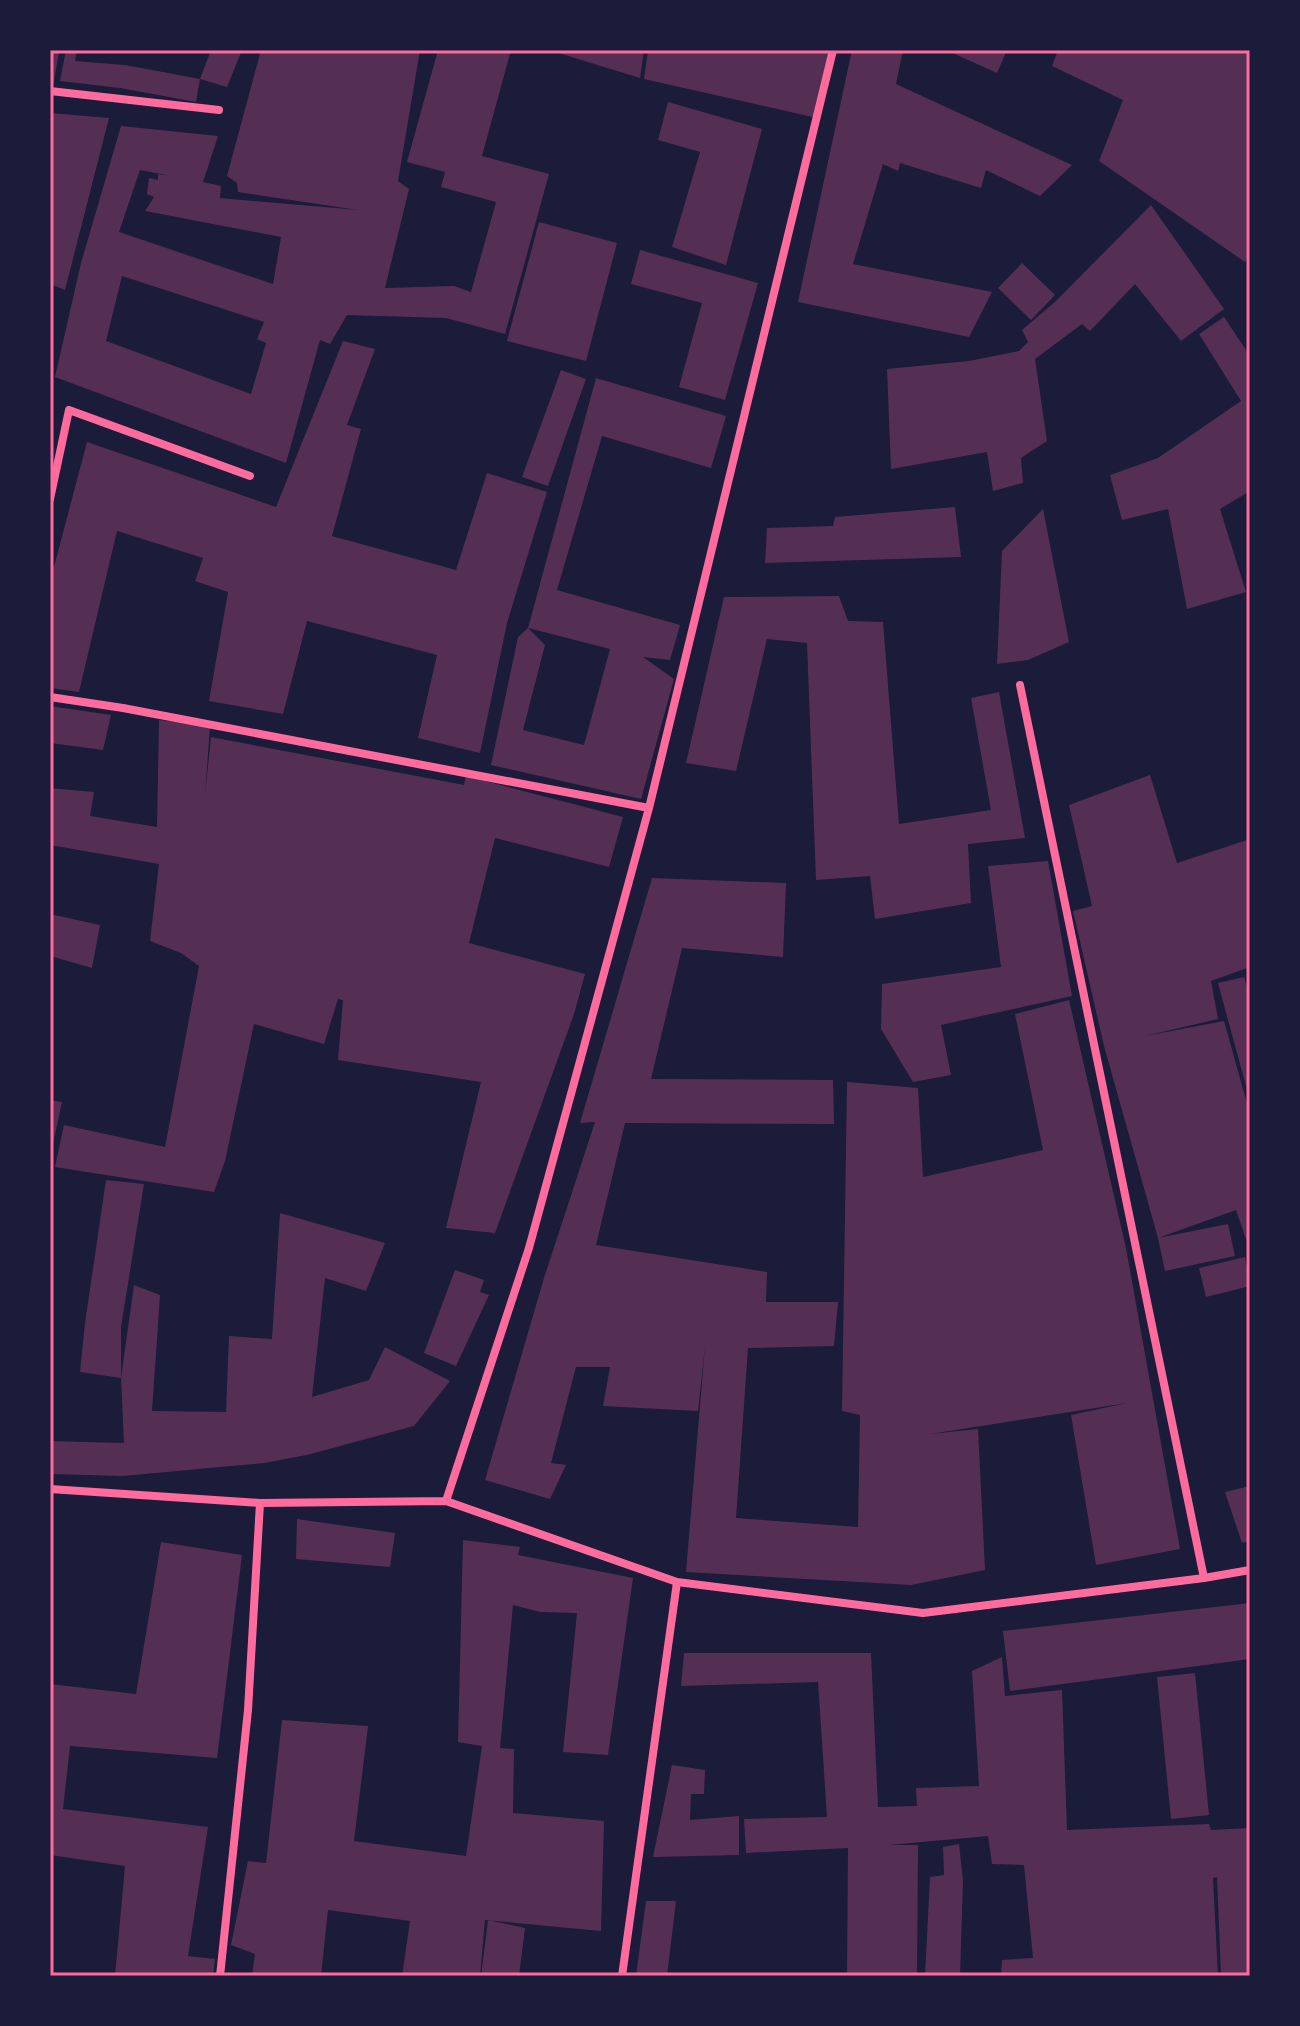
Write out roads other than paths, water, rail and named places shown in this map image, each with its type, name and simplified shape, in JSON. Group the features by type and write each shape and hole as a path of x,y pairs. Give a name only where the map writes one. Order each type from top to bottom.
{"street":[{"path":"446,1501 529,1248 649,808 833,50"},
{"path":"50,91 219,110"},
{"path":"50,499 69,410 250,476"},
{"path":"1020,685 1204,1578"},
{"path":"50,697 139,711 649,808"},
{"path":"50,1489 260,1503 446,1501 677,1582 923,1613 1250,1570"},
{"path":"220,1976 248,1710 260,1503"},
{"path":"622,1976 677,1582"}]}
